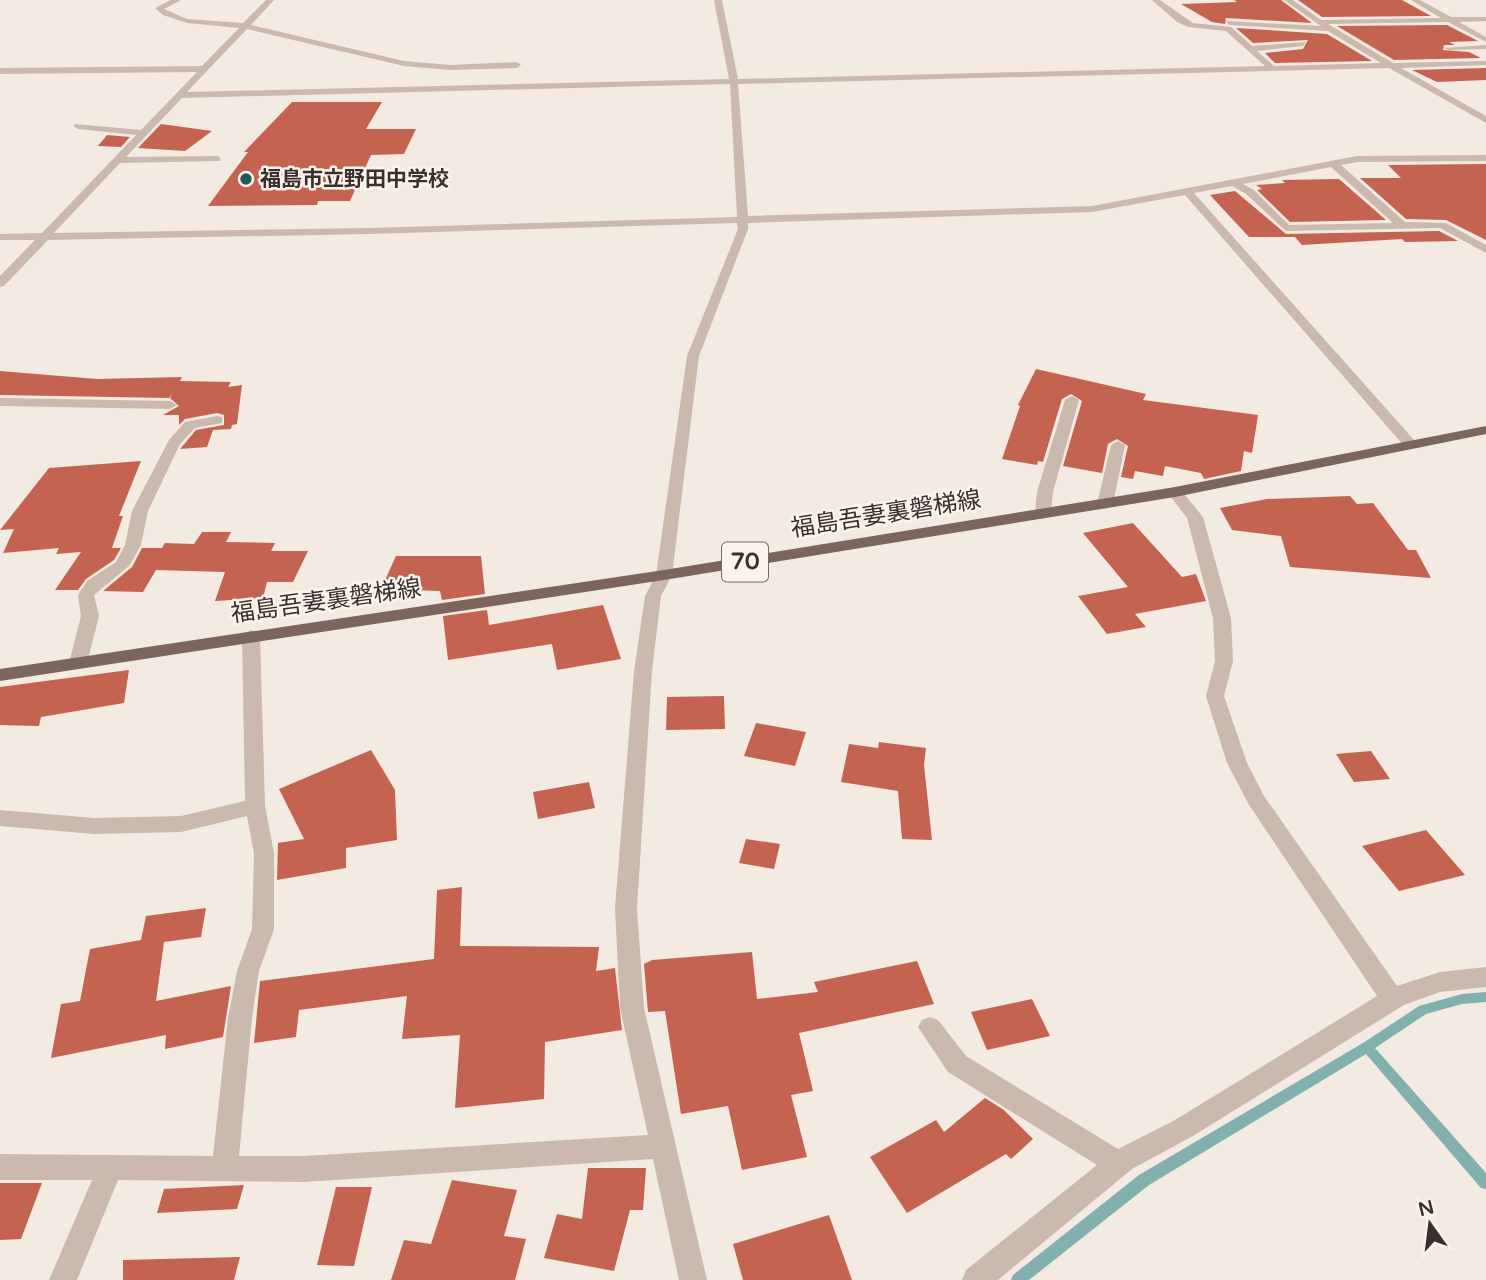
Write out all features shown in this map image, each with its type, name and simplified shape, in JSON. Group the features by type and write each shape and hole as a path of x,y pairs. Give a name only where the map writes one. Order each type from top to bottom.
{"main road":[{"name":"福島吾妻裏磐梯線","path":"0,674 664,575 1105,504 1486,430"}],"street":[{"path":"177,0 159,8 162,12 182,20 245,26 311,39 356,55 425,67 517,65"},
{"path":"0,284 270,0"},
{"path":"693,1280 632,1008 626,908 643,671 653,596 664,575 693,356 743,229 734,82 718,0"},
{"path":"1156,0 1180,20 1191,25 1228,29 1273,69"},
{"path":"1288,0 1391,66 1486,120"},
{"path":"1415,0 1486,40"},
{"path":"1320,22 1486,19"},
{"path":"1229,23 1330,29"},
{"path":"1250,49 1303,44"},
{"path":"1448,48 1486,47"},
{"path":"179,95 1486,63"},
{"path":"0,71 203,69"},
{"path":"1469,110 1486,110"},
{"path":"78,125 144,133"},
{"path":"0,237 370,231 1092,209 1357,159 1486,158"},
{"path":"118,160 217,159"},
{"path":"1334,164 1404,226"},
{"path":"1235,183 1250,192 1286,228 1442,225 1486,250"},
{"path":"1188,192 1410,444"},
{"path":"1043,514 1045,492 1072,400"},
{"path":"0,402 170,405"},
{"path":"78,663 90,615 86,595 93,585 122,565 133,545 140,511 174,443 190,425 217,420"},
{"path":"1105,504 1118,445"},
{"path":"1175,492 1195,517 1222,618 1224,661 1215,696 1237,762 1256,800 1391,998"},
{"path":"225,1168 240,1018 248,971 263,929 264,853 255,806 251,636"},
{"path":"0,818 94,826 181,824 255,806"},
{"path":"976,1280 1119,1164 1219,1107 1370,1014 1391,998 1442,981 1486,977"},
{"path":"930,1027 957,1064 1119,1164"},
{"path":"0,1167 304,1169 663,1146"},
{"path":"63,1280 111,1167"}],"building":[{"path":"1234,0 1281,0 1312,23 1226,18 1225,24 1212,22 1181,4 1237,2"},
{"path":"1298,0 1402,0 1431,16 1322,17"},
{"path":"1447,25 1478,41 1449,42 1455,45 1444,45 1443,50 1469,52 1481,58 1394,60 1337,26"},
{"path":"1236,28 1327,34 1372,61 1275,63 1265,53 1303,49 1308,40 1253,43"},
{"path":"1486,68 1486,80 1437,82 1412,70"},
{"path":"292,102 382,102 366,129 416,129 404,154 371,155 350,201 318,201 317,205 208,206 248,152 244,152"},
{"path":"161,124 212,131 185,151 138,148"},
{"path":"107,135 130,137 121,147 98,146"},
{"path":"1486,164 1486,240 1446,220 1406,219 1360,178 1401,178 1388,165"},
{"path":"1339,179 1386,220 1290,222 1257,190 1262,189 1256,185 1285,183 1282,180"},
{"path":"1235,191 1286,234 1439,231 1458,241 1405,242 1402,239 1302,245 1295,237 1249,237 1210,195"},
{"path":"1036,369 1146,394 1143,400 1258,415 1252,453 1244,451 1241,471 1204,479 1201,473 1165,466 1163,476 1135,471 1133,479 1121,477 1128,446 1117,439 1108,444 1102,473 1063,466 1082,401 1071,394 1062,399 1043,462 1038,461 1037,465 1002,459 1020,406 1018,405"},
{"path":"0,371 97,379 182,377 180,381 231,382 228,387 242,385 237,424 232,425 231,429 213,430 207,447 180,449 196,430 224,425 224,415 217,413 185,419 179,425 179,415 163,415 179,406 170,398 172,393 169,398 0,395"},
{"path":"141,461 119,516 123,516 112,548 121,548 114,560 86,579 78,590 55,590 81,552 56,554 59,548 3,553 14,529 0,530 49,468"},
{"path":"1350,496 1357,504 1373,503 1408,550 1416,550 1431,578 1290,567 1281,536 1232,530 1220,508 1267,499"},
{"path":"1133,523 1182,577 1196,574 1206,601 1135,614 1146,627 1107,634 1078,596 1128,587 1083,533"},
{"path":"202,532 231,532 226,542 275,543 271,551 308,551 293,582 267,582 263,598 215,601 225,572 156,570 143,592 103,591 132,567 142,548 162,548 165,543 194,544"},
{"path":"396,556 481,556 485,594 442,600 440,591 381,589"},
{"path":"603,605 621,659 557,670 552,644 448,660 443,616 487,610 489,625"},
{"path":"129,670 124,703 41,717 39,726 0,725 0,687"},
{"path":"724,696 725,729 666,730 667,697"},
{"path":"756,723 806,732 795,766 744,756"},
{"path":"879,742 926,748 924,765 932,840 902,839 898,791 841,782 849,744 878,748"},
{"path":"371,750 395,790 397,840 346,848 346,868 277,880 278,843 304,839 279,789"},
{"path":"1371,751 1390,779 1354,782 1336,754"},
{"path":"589,782 595,808 538,819 533,792"},
{"path":"1426,830 1465,875 1399,891 1362,846"},
{"path":"746,839 780,844 774,869 739,863"},
{"path":"462,887 460,946 599,947 596,971 615,968 622,1030 545,1042 544,1099 455,1108 460,1035 402,1039 407,996 299,1010 296,1037 254,1043 260,981 434,959 437,890"},
{"path":"206,908 201,937 164,942 156,1001 231,986 223,1037 165,1049 166,1035 51,1058 61,1004 80,1001 90,949 141,940 146,916"},
{"path":"752,952 757,999 818,992 814,982 917,961 934,1004 799,1033 813,1091 791,1095 807,1157 742,1170 728,1106 681,1114 665,1011 648,1012 644,964 652,960"},
{"path":"1032,999 1050,1036 987,1050 971,1012"},
{"path":"985,1098 1004,1110 1033,1139 1011,1159 1006,1154 907,1213 870,1157 936,1120 944,1132"},
{"path":"588,1168 646,1168 643,1210 630,1210 614,1271 544,1258 557,1214 582,1219"},
{"path":"452,1180 517,1190 504,1236 526,1239 515,1280 391,1280 404,1240 431,1244"},
{"path":"0,1183 42,1183 21,1239 0,1240"},
{"path":"244,1185 237,1209 157,1213 164,1189"},
{"path":"336,1187 372,1187 354,1266 317,1265"},
{"path":"829,1215 852,1280 743,1280 733,1244"},
{"path":"240,1257 234,1280 123,1280 123,1260"}],"waterway":[{"path":"1367,1047 1423,1010 1462,999 1486,997"},
{"path":"1018,1280 1144,1180 1367,1047"},
{"path":"1367,1047 1486,1183"}],"place":[{"name":"福島市立野田中学校","path":"246,179"}]}
